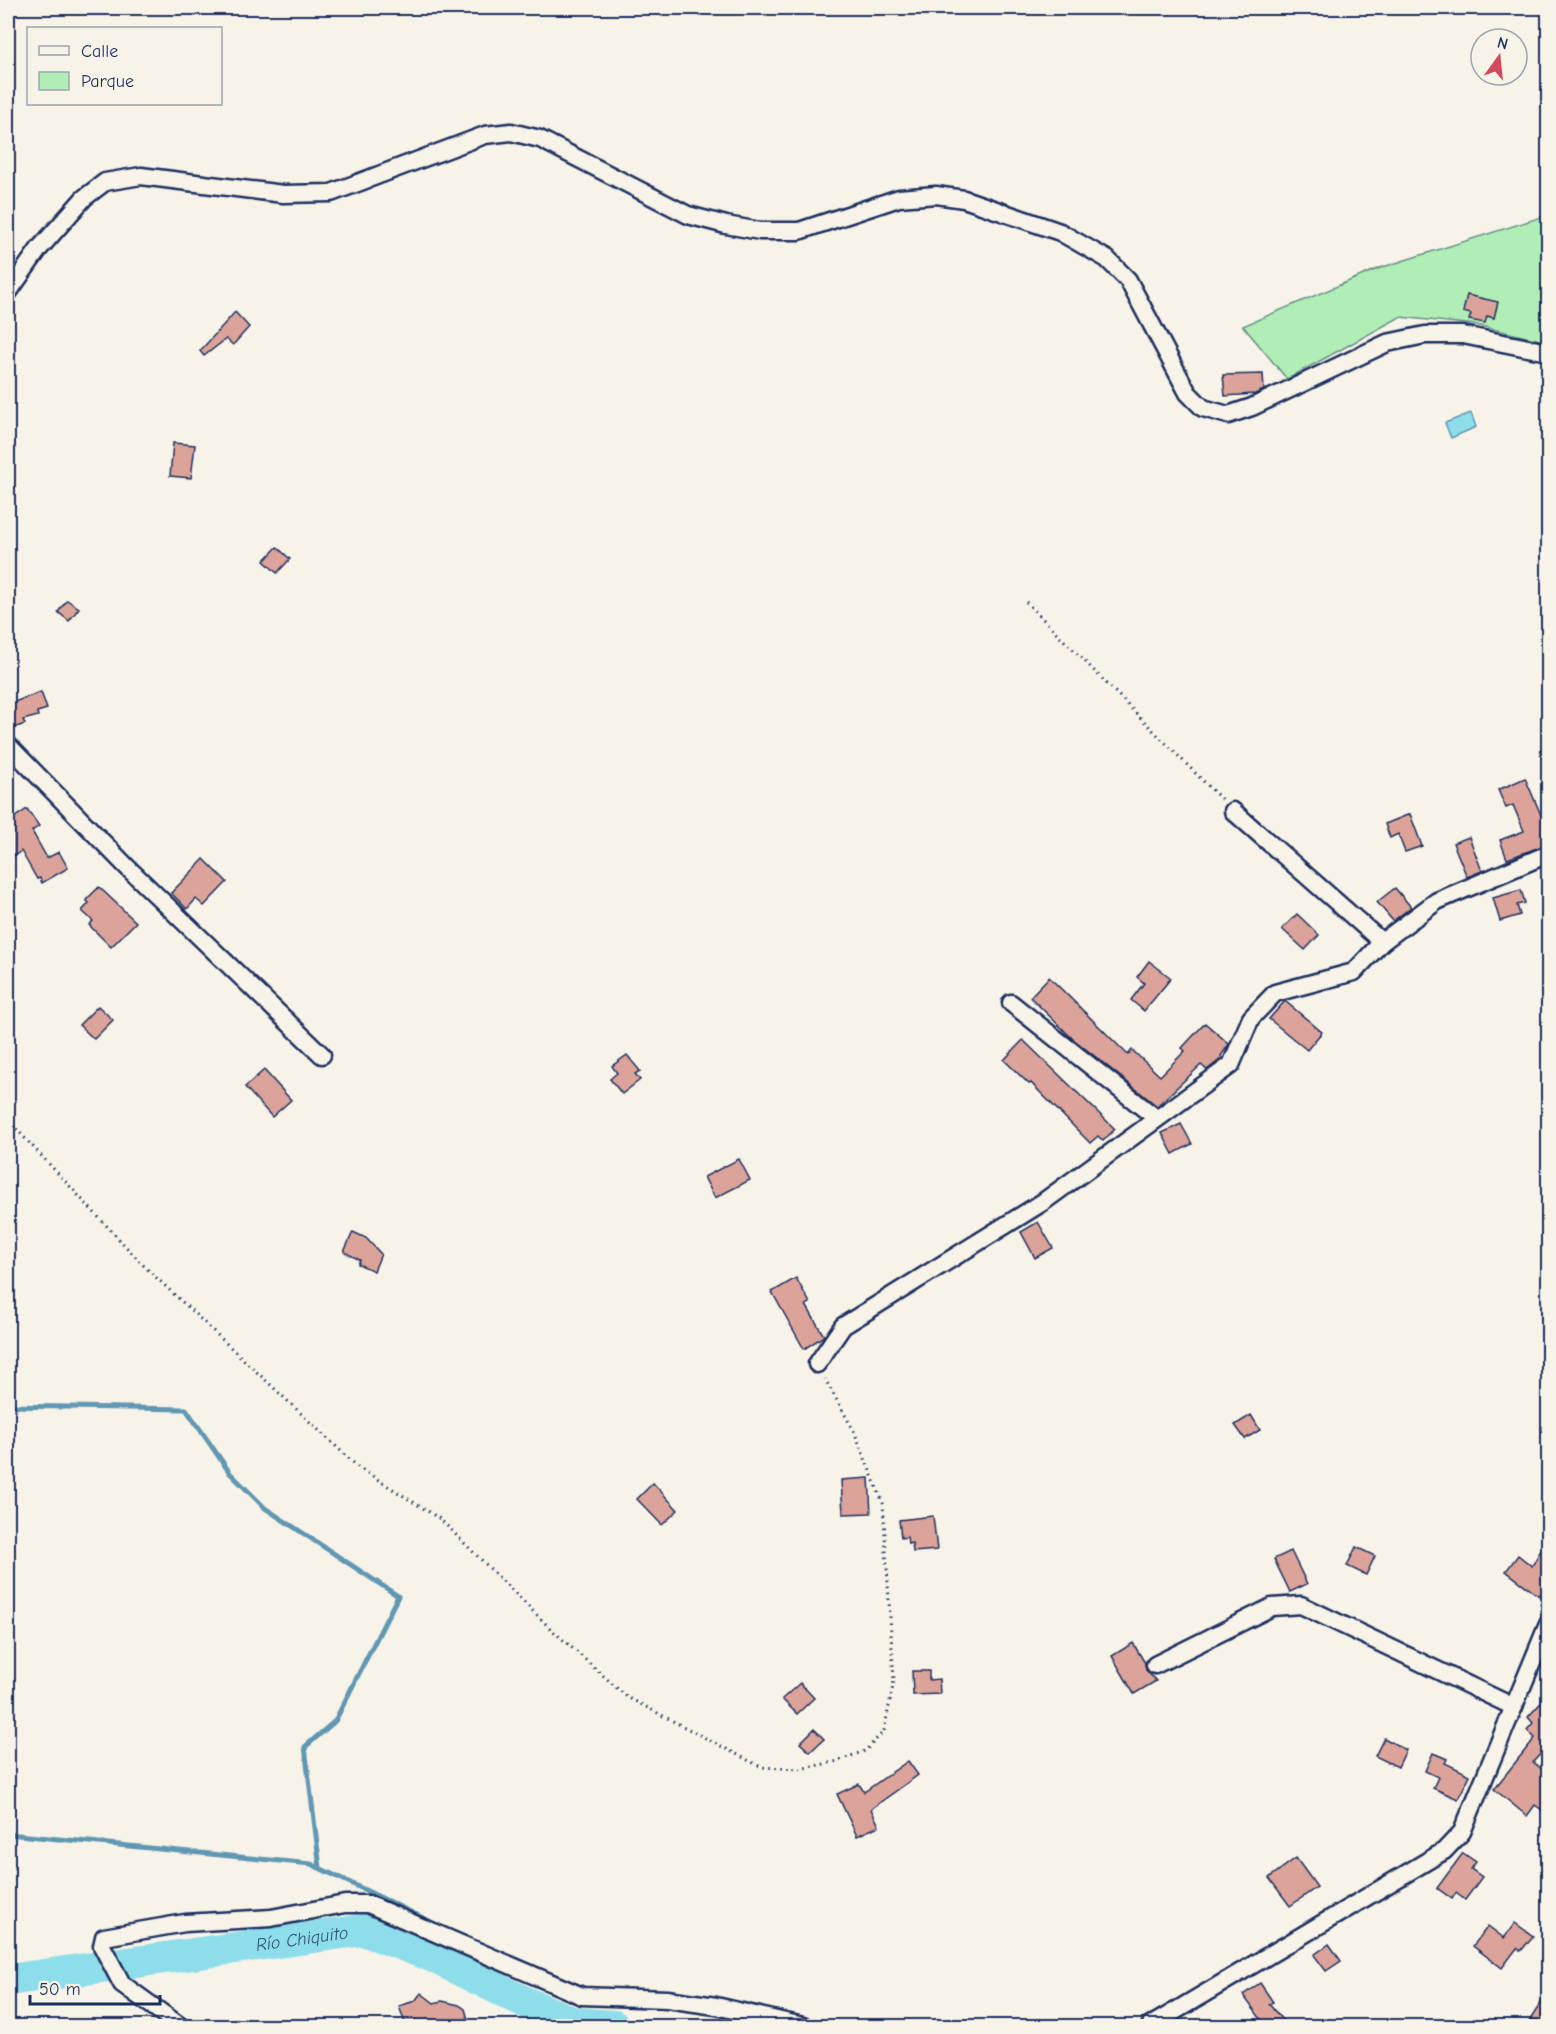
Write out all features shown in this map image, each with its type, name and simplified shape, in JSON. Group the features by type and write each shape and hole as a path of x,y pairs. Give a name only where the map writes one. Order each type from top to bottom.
{"street":[{"path":"8,293 46,240 84,198 105,182 141,176 283,194 331,193 485,135 511,132 540,139 688,215 726,225 760,231 799,231 899,198 936,195 964,200 1060,232 1107,259 1128,280 1188,393 1203,408 1228,415 1252,407 1387,343 1425,335 1463,334 1548,352"},
{"path":"8,745 129,869 322,1055"},
{"path":"1233,811 1382,942"},
{"path":"817,1364 843,1326 1043,1202 1231,1065 1251,1018 1275,993 1354,972 1382,942 1437,901 1548,854"},
{"path":"1011,1003 1156,1118"},
{"path":"1155,1665 1272,1607 1301,1605 1514,1707"},
{"path":"1150,2026 1444,1851 1462,1832 1548,1624"},
{"path":"180,2026 122,1984 102,1946 104,1937 174,1925 271,1918 345,1905 368,1904 582,1996 686,2002 803,2026"}],"path":[{"path":"1026,602 1233,811"},
{"path":"8,1120 146,1267 358,1467 440,1519 550,1628 627,1697 761,1767 799,1769 834,1762 866,1751 884,1731 894,1681 883,1503 854,1431 817,1364"}],"green space":[{"path":"1548,215 1548,342 1476,325 1400,317 1287,379 1243,326 1380,268"}],"water":[{"path":"1471,413 1476,427 1451,438 1445,423"}],"building":[{"path":"1467,295 1498,302 1494,318 1487,316 1485,323 1469,320 1471,314 1463,312"},
{"path":"235,312 249,327 233,345 226,339 204,356 200,351"},
{"path":"1263,374 1264,390 1255,394 1225,396 1223,375"},
{"path":"173,443 195,445 191,478 170,476"},
{"path":"277,547 290,559 277,573 264,561"},
{"path":"67,600 79,608 69,621 58,612"},
{"path":"41,692 47,709 37,712 38,716 23,720 25,724 8,730 8,715 12,714 9,704"},
{"path":"1525,778 1542,817 1548,815 1548,844 1507,859 1500,840 1524,831 1513,805 1506,808 1498,790"},
{"path":"27,809 39,826 32,831 47,858 59,852 68,868 42,883 40,878 37,879 21,851 14,856 8,849 8,822"},
{"path":"1410,814 1422,846 1405,852 1398,834 1390,838 1385,824"},
{"path":"1469,837 1482,871 1467,877 1453,843"},
{"path":"204,859 227,882 204,906 196,899 187,909 171,893"},
{"path":"99,887 136,922 111,947 89,925 93,921 82,911 89,903 86,900"},
{"path":"1395,888 1411,907 1393,921 1377,902"},
{"path":"1521,890 1525,903 1517,905 1520,915 1500,921 1493,898"},
{"path":"1297,914 1319,935 1305,950 1282,929"},
{"path":"1149,961 1171,978 1144,1011 1131,1000 1144,983 1137,977"},
{"path":"1049,977 1128,1055 1132,1050 1160,1076 1185,1051 1182,1048 1205,1023 1229,1044 1222,1058 1207,1070 1201,1065 1157,1106 1072,1038 1030,997"},
{"path":"1285,1001 1322,1032 1307,1050 1269,1019"},
{"path":"98,1006 113,1020 94,1039 79,1025"},
{"path":"1023,1040 1115,1129 1103,1141 1098,1136 1090,1143 1031,1083 1029,1084 1004,1060"},
{"path":"627,1055 640,1071 635,1074 640,1080 622,1094 610,1079 617,1073 612,1066"},
{"path":"264,1070 291,1100 272,1117 245,1087"},
{"path":"1181,1124 1192,1144 1173,1154 1162,1133"},
{"path":"739,1159 750,1180 715,1198 704,1177"},
{"path":"1038,1222 1053,1248 1035,1258 1021,1232"},
{"path":"353,1232 366,1238 381,1254 374,1271 358,1264 360,1260 344,1252"},
{"path":"796,1278 810,1303 806,1305 824,1336 804,1349 772,1292"},
{"path":"1251,1415 1260,1430 1245,1439 1235,1425"},
{"path":"869,1478 871,1513 843,1514 841,1480"},
{"path":"653,1483 678,1510 662,1525 637,1499"},
{"path":"933,1516 937,1550 913,1552 912,1543 908,1544 907,1537 901,1538 899,1520"},
{"path":"1548,1537 1548,1584 1539,1596 1506,1571 1518,1555 1532,1566"},
{"path":"1356,1547 1375,1556 1366,1575 1347,1566"},
{"path":"1291,1551 1307,1584 1290,1592 1274,1559"},
{"path":"1133,1643 1145,1663 1146,1670 1156,1681 1134,1694 1112,1656"},
{"path":"912,1671 929,1671 929,1680 939,1679 940,1694 913,1695"},
{"path":"800,1683 814,1698 797,1714 782,1699"},
{"path":"1548,1695 1548,1750 1546,1748 1533,1762 1548,1774 1548,1801 1542,1810 1535,1805 1527,1816 1494,1789 1535,1738 1527,1730 1533,1723 1528,1717"},
{"path":"814,1729 824,1739 810,1752 800,1743"},
{"path":"1384,1738 1406,1750 1398,1767 1375,1756"},
{"path":"1433,1753 1447,1759 1445,1763 1470,1775 1458,1799 1433,1788 1438,1777 1425,1771"},
{"path":"908,1761 918,1775 871,1809 879,1826 857,1836 837,1794 859,1784 864,1792"},
{"path":"1463,1853 1476,1862 1471,1869 1482,1877 1465,1900 1456,1893 1452,1899 1437,1888"},
{"path":"1296,1858 1317,1887 1290,1906 1269,1878"},
{"path":"1515,1923 1533,1936 1521,1951 1517,1948 1502,1968 1473,1946 1488,1926 1504,1938"},
{"path":"1329,1944 1341,1961 1326,1971 1314,1955"},
{"path":"1260,1983 1273,2002 1269,2004 1287,2026 1266,2026 1243,1995"},
{"path":"1548,1992 1548,2026 1526,2026"},
{"path":"421,1993 434,2003 442,2001 459,2005 465,2009 470,2026 406,2026 399,2006 415,2001"}],"waterway":[{"path":"8,1406 186,1409 230,1473 265,1508 398,1596 335,1721 305,1747 320,1868"},
{"path":"8,1834 311,1864 446,1929"},
{"name":"Río Chiquito","path":"8,1980 364,1930 431,1956 529,2004 575,2023 614,2026"},
{"path":"539,2005 545,2026"}]}
